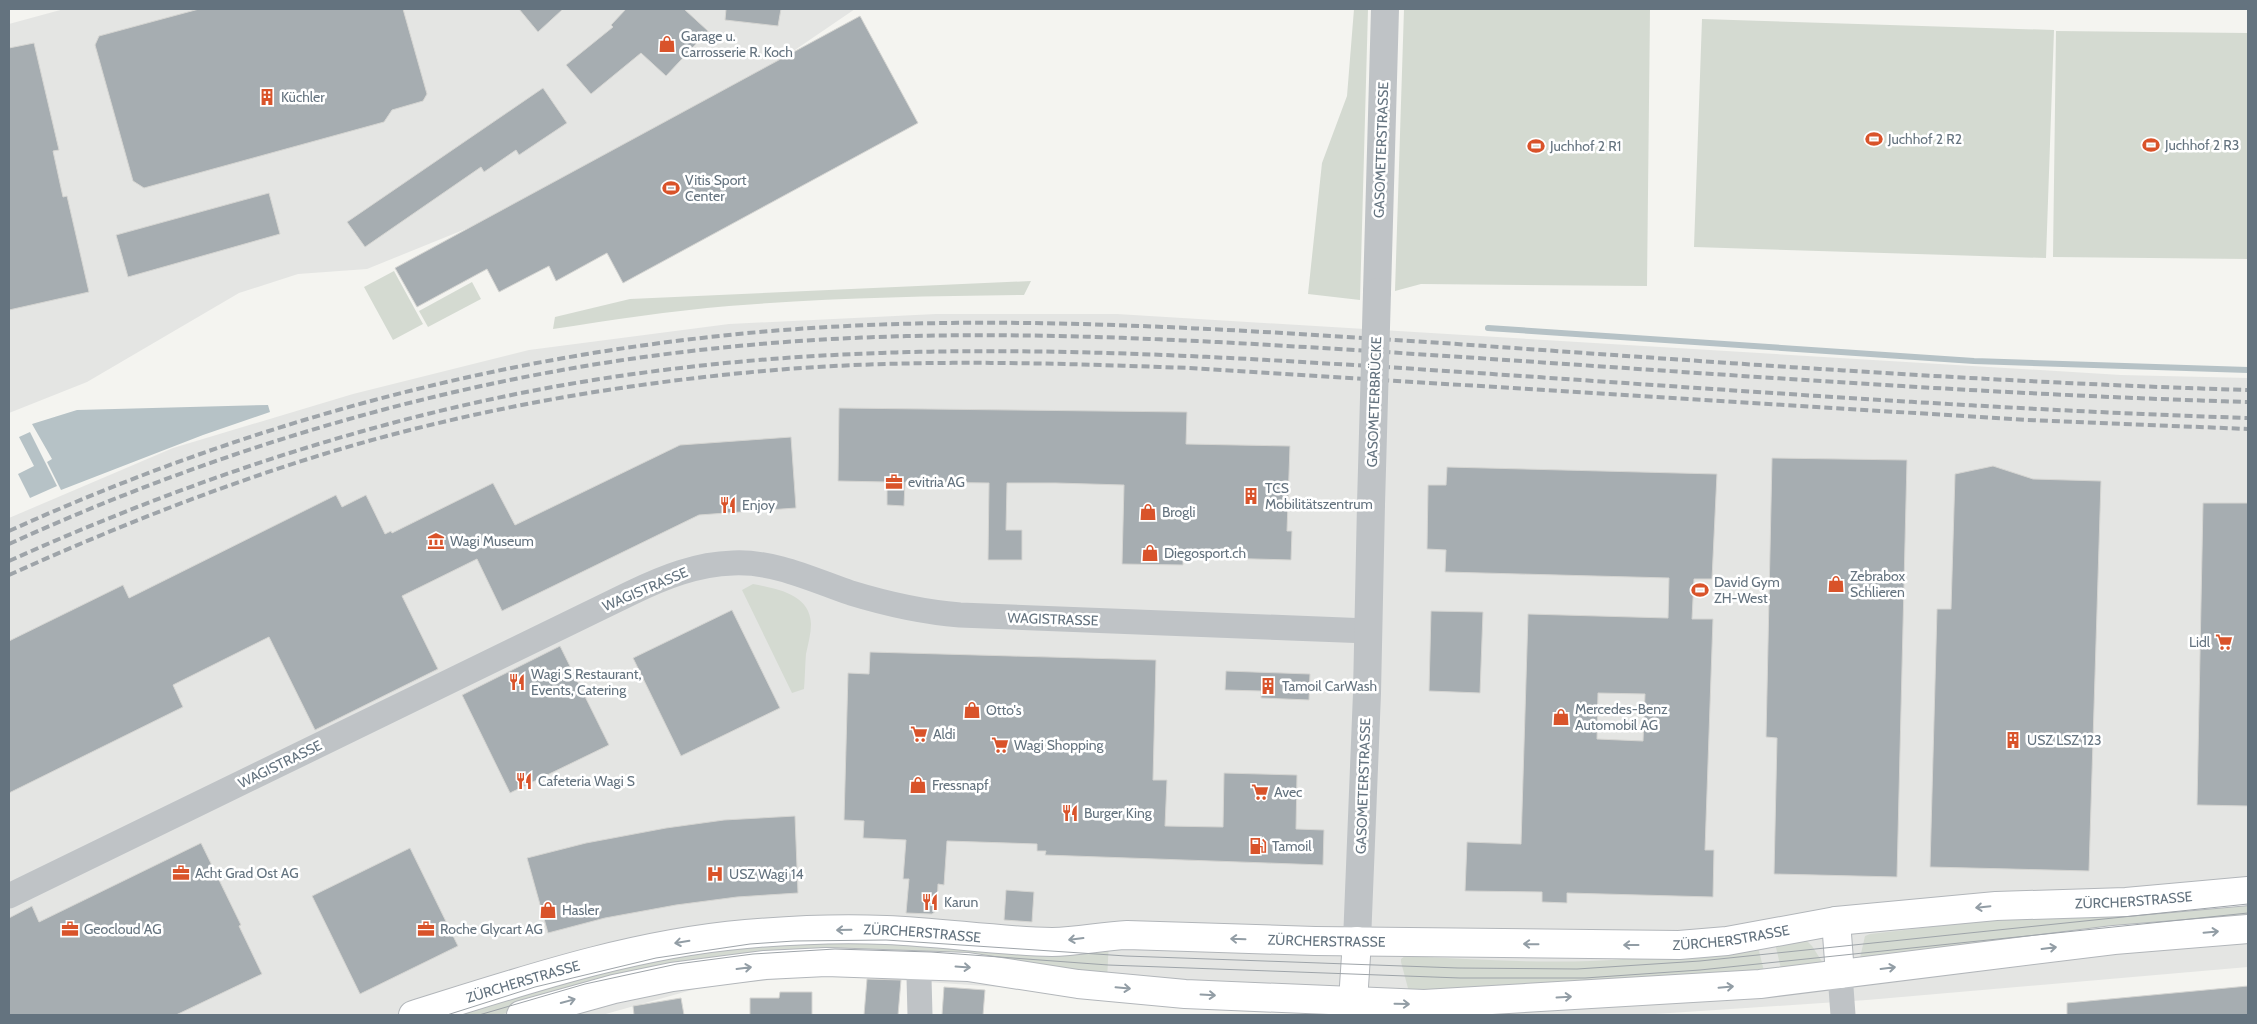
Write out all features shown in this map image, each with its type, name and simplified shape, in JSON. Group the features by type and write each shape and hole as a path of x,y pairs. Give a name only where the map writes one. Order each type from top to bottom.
{"main road":[{"name":"ZÜRCHERSTRASSE","path":"412,1015 540,975 599,960 684,942 744,934 792,931 885,930 1053,942 1100,936 1127,935 1282,941 1679,946 1727,941 1836,921 1996,906 2126,902 2248,891"},
{"path":"1836,921 1840,974"},
{"path":"521,1015 614,989 681,976 765,965 826,962 920,964 1006,971 1078,984 1185,994 1424,1004 1742,986 2114,940 2248,928"},
{"path":"1353,1001 1357,941"}],"street":[{"name":"GASOMETERSTRASSE","path":"1378,292 1385,9"},
{"name":"GASOMETERBRÜCKE","path":"1369,631 1378,292"},
{"name":"WAGISTRASSE","path":"9,896 655,581 698,567 735,563 771,567 801,574 872,599 944,614 1369,631"},
{"name":"GASOMETERSTRASSE","path":"1357,941 1369,631"},
{"path":"920,964 920,1015"},
{"path":"1840,974 1843,1015"}],"shaded area":[{"path":"64,9 855,9 767,69 478,224 367,269 298,274 239,293 87,382 9,413 9,24"},
{"path":"1354,9 1368,9 1360,300 1308,294 1322,163 1347,96"},
{"name":"Juchhof 2 R1","path":"1404,9 1650,9 1647,286 1421,284 1395,291"},
{"name":"Juchhof 2 R2","path":"1702,19 2054,30 2046,258 1694,247"},
{"name":"Juchhof 2 R3","path":"2056,31 2248,33 2248,259 2053,257"},
{"path":"394,271 423,324 393,340 364,287"},
{"path":"1031,281 1024,295 877,298 766,303 685,310 553,329 555,317 630,299"},
{"path":"472,282 481,299 428,327 419,311"},
{"path":"936,314 1117,314 2121,375 2248,378 2248,967 1867,1000 1640,1015 1358,1015 826,975 706,986 602,1015 9,1015 9,518 173,448 353,394 529,350 729,324"},
{"path":"268,405 270,412 203,435 61,490 47,462 52,459 32,424 77,410"},
{"path":"30,432 57,486 30,498 18,474 34,466 19,437"},
{"path":"753,584 782,591 799,599 809,614 811,628 806,654 804,689 792,693 742,590"},
{"path":"2248,898 2248,920 1862,961 1860,958 1865,936 1870,934 1964,923"},
{"path":"1804,938 1812,946 1823,963 1782,973 1774,939"},
{"path":"744,940 1109,941 1107,980 925,957 557,997 500,1015 429,1015 521,986"},
{"path":"1757,943 1765,975 1409,992 1401,962 1401,959 1405,956 1521,961 1612,960"}],"building":[{"name":"Küchler","path":"199,9 403,9 427,94 423,101 392,110 384,122 144,188 133,181 95,45 99,36"},
{"path":"519,9 563,9 538,32"},
{"path":"626,9 684,9 708,31 666,76 641,53 591,94 566,65 613,27 611,25"},
{"path":"726,9 781,9 778,26 725,20"},
{"name":"Vitis Sport Center","path":"860,16 918,123 623,283 607,253 556,281 549,266 499,292 487,269 417,307 395,268"},
{"path":"34,43 59,150 53,151 63,197 67,196 89,292 9,310 9,48"},
{"path":"543,88 567,123 519,155 516,150 484,172 481,167 365,247 347,222"},
{"path":"269,193 280,234 128,277 116,235"},
{"path":"839,408 1187,412 1186,444 1290,446 1287,531 1292,531 1291,560 1183,557 1183,565 1122,564 1124,485 1007,483 1006,530 1022,530 1022,560 988,560 989,483 905,482 904,506 887,505 887,482 838,481"},
{"path":"791,437 796,508 699,515 502,611 477,559 402,596 438,669 315,730 269,637 173,685 183,707 9,793 9,641 123,585 129,598 336,495 342,507 366,495 385,534 391,531 392,533 493,483 515,525 680,445"},
{"path":"1772,458 1907,460 1897,877 1774,874 1777,738 1766,737"},
{"name":"USZ LSZ 123","path":"1993,466 2033,479 2101,481 2089,871 1930,867 1937,609 1951,609 1955,474"},
{"path":"1447,467 1717,474 1712,579 1694,579 1692,619 1713,619 1705,850 1714,850 1713,897 1567,893 1567,903 1542,902 1542,892 1465,891 1467,842 1521,844 1528,614 1668,618 1669,578 1445,572 1446,550 1427,549 1428,485 1446,485","holes":["1598,693 1645,694 1643,741 1597,739"]},
{"name":"Lidl","path":"2203,503 2248,503 2248,806 2197,805"},
{"path":"732,610 780,708 681,756 633,658"},
{"path":"1431,611 1483,612 1480,693 1429,691"},
{"path":"560,646 609,745 510,793 462,695"},
{"name":"Wagi Shopping","path":"870,652 1156,660 1153,780 1167,780 1165,826 1223,827 1224,773 1297,775 1296,829 1324,830 1323,865 1045,855 1046,851 1037,851 1037,844 947,841 944,885 938,884 937,910 932,914 906,913 909,879 903,879 906,840 863,838 864,821 844,820 848,673 869,674"},
{"name":"Tamoil CarWash","path":"1226,671 1310,674 1309,700 1261,698 1261,691 1225,690"},
{"path":"795,816 798,893 737,897 676,905 605,918 548,933 527,858 586,843 666,828 724,820"},
{"path":"201,843 241,925 239,926 262,974 176,1015 9,1015 9,918 32,906 39,922"},
{"path":"410,848 458,946 360,994 312,896"},
{"path":"1006,890 1034,892 1032,922 1004,920"},
{"path":"867,979 901,980 898,1015 864,1015"},
{"path":"2248,986 2248,1015 2067,1015 2067,1003"},
{"path":"944,987 985,990 983,1015 942,1015"},
{"path":"780,992 812,992 812,1015 750,1015 750,998 779,998"},
{"path":"681,998 684,1015 634,1015 633,1006"}],"waterway":[{"path":"1488,328 1974,361 2248,370"}],"tram line":[{"path":"447,1015 535,987 656,958 750,944 794,941 886,940 1126,956 1458,968 1577,969 1700,961 2248,904"},
{"path":"479,1015 585,984 677,964 753,954 835,949 931,952 1108,965 1460,978 1585,978 1700,970 2248,913"}],"railway":[{"path":"9,531 93,495 178,462 264,432 352,406 529,364 619,349 710,337 799,329 889,324 979,323 1159,327 1428,342 2043,382 2248,390"},
{"path":"9,544 93,508 178,475 264,445 352,418 440,395 529,376 619,361 709,349 797,341 974,335 1151,339 1328,348 2040,394 2248,402"},
{"path":"9,561 167,495 329,441 412,418 495,398 579,382 664,370 758,360 946,351 1134,354 1416,369 2040,409 2248,418"},
{"path":"9,575 91,539 216,490 301,461 398,433 564,397 675,380 787,369 938,363 1038,363 1189,368 2027,420 2248,429"}],"place":[{"name":"Garage u. Carrosserie R. Koch","path":"667,44"},
{"name":"Küchler","path":"267,97"},
{"name":"Juchhof 2 R2","path":"1874,139"},
{"name":"Juchhof 2 R3","path":"2151,145"},
{"name":"Juchhof 2 R1","path":"1536,146"},
{"name":"Vitis Sport Center","path":"671,188"},
{"name":"evitria AG","path":"894,482"},
{"name":"TCS Mobilitätszentrum","path":"1251,496"},
{"name":"Enjoy","path":"728,505"},
{"name":"Brogli","path":"1148,512"},
{"name":"Wagi Museum","path":"436,541"},
{"name":"Diegosport.ch","path":"1150,553"},
{"name":"Zebrabox Schlieren","path":"1836,584"},
{"name":"David Gym ZH-West","path":"1700,590"},
{"name":"Lidl","path":"2224,642"},
{"name":"Wagi S Restaurant, Events, Catering","path":"517,682"},
{"name":"Tamoil CarWash","path":"1268,686"},
{"name":"Otto's","path":"972,710"},
{"name":"Mercedes-Benz Automobil AG","path":"1561,717"},
{"name":"Aldi","path":"919,734"},
{"name":"USZ LSZ 123","path":"2013,740"},
{"name":"Wagi Shopping","path":"1000,745"},
{"name":"Cafeteria Wagi S","path":"524,781"},
{"name":"Fressnapf","path":"918,785"},
{"name":"Avec","path":"1260,792"},
{"name":"Burger King","path":"1070,813"},
{"name":"Tamoil","path":"1258,846"},
{"name":"Acht Grad Ost AG","path":"181,873"},
{"name":"USZ Wagi 14","path":"715,874"},
{"name":"Karun","path":"930,902"},
{"name":"Hasler","path":"548,910"},
{"name":"Geocloud AG","path":"70,929"},
{"name":"Roche Glycart AG","path":"426,929"}]}
